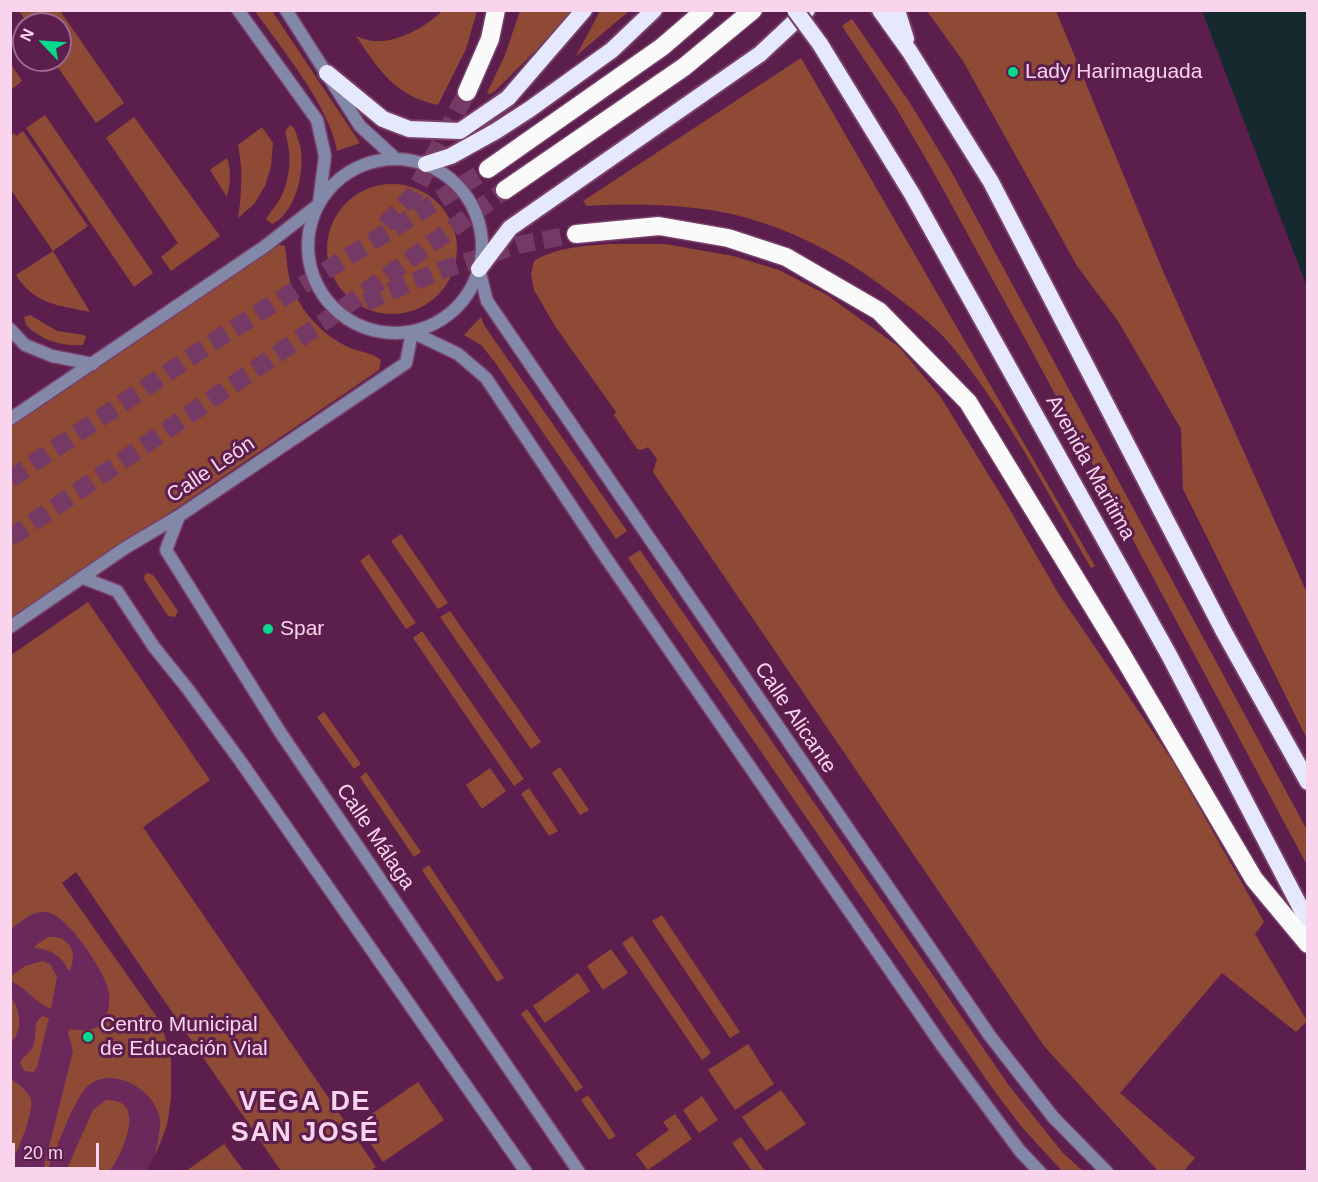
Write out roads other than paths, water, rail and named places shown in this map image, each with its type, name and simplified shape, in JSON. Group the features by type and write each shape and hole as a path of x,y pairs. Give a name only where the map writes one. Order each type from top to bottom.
{"highway":[{"path":"467,92 490,39 496,10"},
{"path":"327,73 383,119 409,129 460,131 508,98 584,10"},
{"path":"426,164 451,156 530,109 612,50 654,10"},
{"path":"488,169 662,47 705,10"},
{"path":"505,190 684,67 753,10"},
{"name":"Avenida Maritima","path":"795,10 820,44 912,194 1169,655 1308,922"},
{"path":"479,269 510,228 760,54 807,10"},
{"name":"Avenida Maritima","path":"880,10 910,52 991,182 1224,632 1308,782"},
{"path":"897,10 910,52"},
{"path":"576,234 659,226 728,238 786,257 879,310 968,402 1121,653 1254,879 1308,944"}],"street":[{"path":"10,418 264,247 319,205 325,156 317,120 238,10"},
{"path":"286,10 360,126 395,158"},
{"path":"395,158 426,164 449,176 467,195 478,218 483,243 479,269 470,291 454,310 435,324 412,332 384,333 357,324 334,308 318,286 309,259 309,231 319,205 332,185 350,171 372,162 395,158"},
{"name":"Calle Alicante","path":"479,269 487,301 983,1026 1053,1117 1107,1172"},
{"path":"10,329 25,345 52,356 93,364"},
{"path":"412,332 459,354 486,378 606,558 686,670 943,1047 1020,1151 1040,1172"},
{"name":"Calle León","path":"10,627 405,363 412,332"},
{"name":"Calle Málaga","path":"179,516 166,550 280,732 579,1172"},
{"path":"83,578 117,591 154,647 241,762 526,1172"}],"water":[{"path":"1202,11 1307,11 1307,287"}],"tunnel":[{"path":"385,225 414,194 467,92"},
{"path":"10,479 225,334 488,169"},
{"path":"10,538 328,319 505,190"},
{"path":"365,302 442,270 518,245 576,234"}],"place":[{"name":"Lady Harimaguada","path":"1013,72"},
{"name":"Spar","path":"268,629"},
{"name":"Centro Municipal de Educación Vial","path":"88,1037"}],"district":[{"name":"VEGA DE SAN JOSÉ","path":"305,1118"}]}
